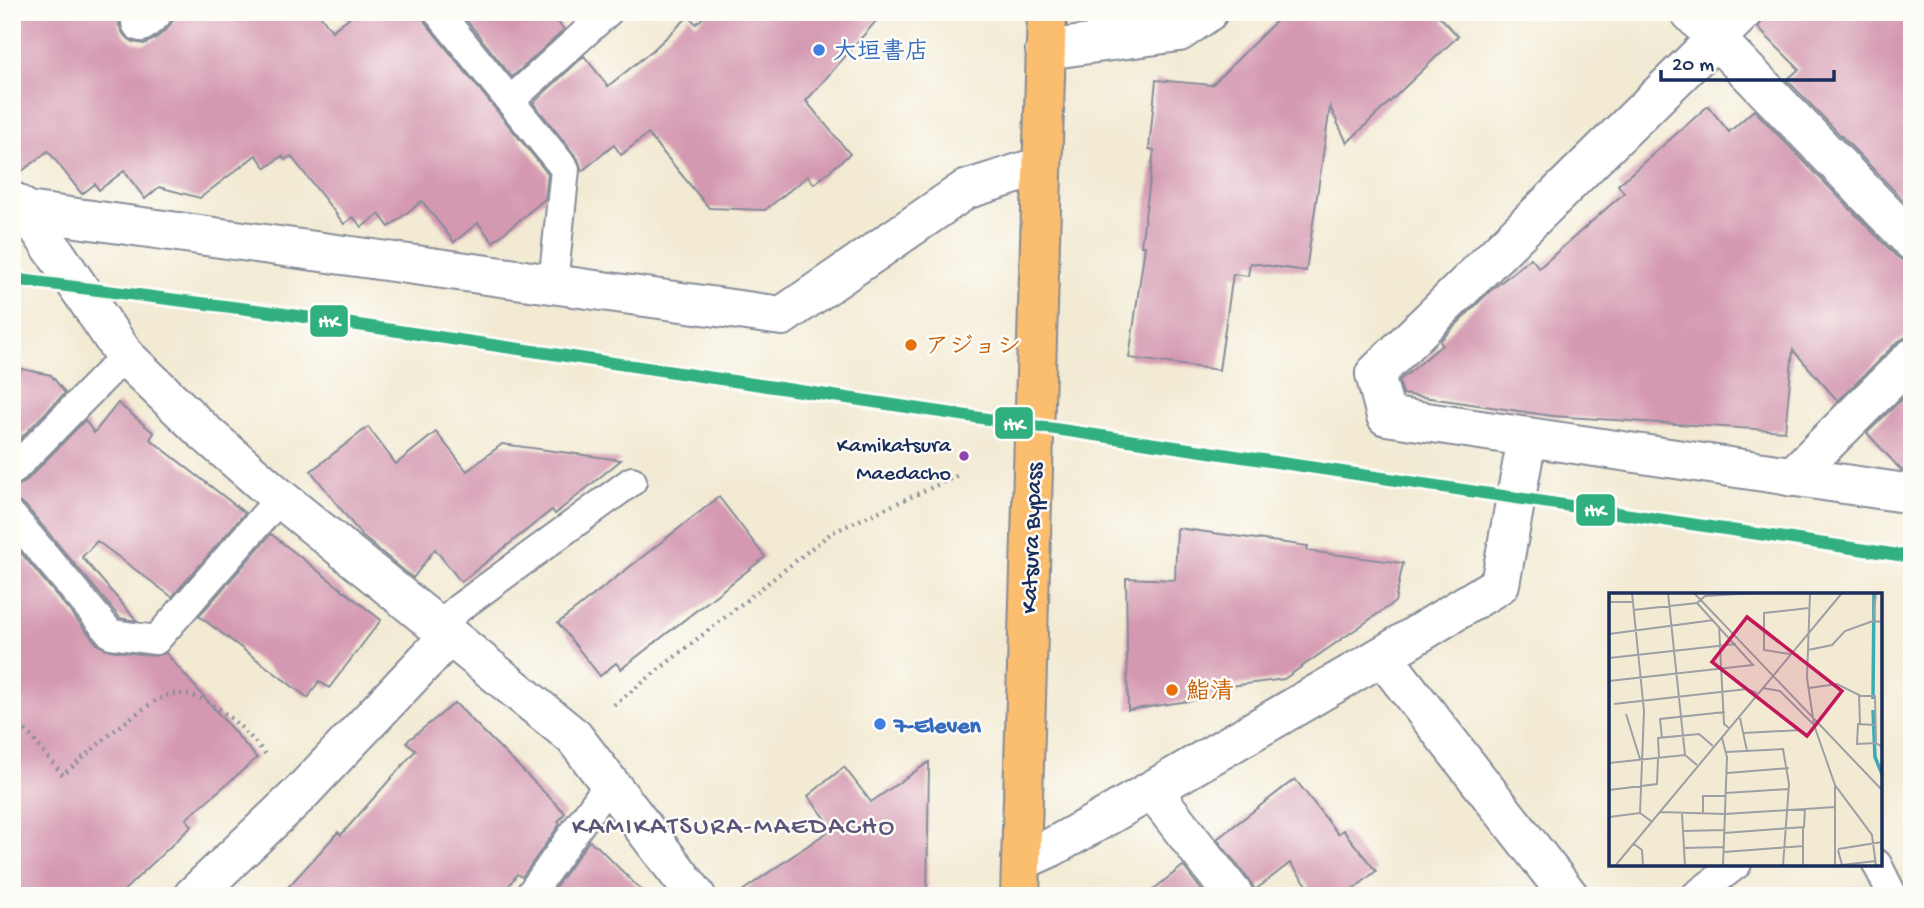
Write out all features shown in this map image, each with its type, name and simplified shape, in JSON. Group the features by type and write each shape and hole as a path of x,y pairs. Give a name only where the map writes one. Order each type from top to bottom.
{"highway":[{"name":"Katsura Bypass","path":"1020,878 1047,12"}],"street":[{"path":"1045,50 1179,32 1208,12"},
{"path":"1743,12 1702,26 1375,374 1386,416 1912,494"},
{"path":"1702,26 1912,241"},
{"path":"20,206 782,316 965,190 1041,166"},
{"path":"20,206 125,356 202,430 280,498 574,737 695,896"},
{"path":"1791,477 1912,358"},
{"path":"1020,878 1052,847 1382,656 1500,583 1527,438"},
{"path":"193,896 300,794 443,632"},
{"path":"1382,656 1569,896"},
{"path":"1152,790 1234,896"}],"lane":[{"path":"438,12 565,169 553,284"},
{"path":"511,100 608,12"},
{"path":"12,471 125,356"},
{"path":"443,632 459,608 632,481"},
{"path":"12,516 111,634 156,640 280,498"},
{"path":"529,896 610,782"},
{"path":"1695,896 1734,866"},
{"path":"1878,866 1893,896"}],"path":[{"path":"574,737 831,533 957,476"},
{"path":"12,713 63,775 146,707 171,694 199,697 224,713 250,736 300,794"}],"building":[{"path":"12,12 122,12 119,25 124,35 133,42 144,44 167,29 173,20 174,12 318,12 332,31 356,12 422,12 425,22 548,174 545,199 493,242 478,223 454,242 422,201 389,227 379,214 362,227 353,217 344,224 291,156 285,160 282,156 266,168 256,155 200,198 159,187 145,199 124,171 99,190 95,184 82,194 48,151 12,179"},
{"path":"460,12 550,12 564,30 512,77"},
{"path":"709,12 884,12 806,101 850,154 814,184 808,176 765,210 709,208 648,134 621,155 614,145 582,171 578,159 533,103 584,56 608,86 653,50 689,16 696,24"},
{"path":"1285,12 1435,12 1458,36 1347,143 1330,107 1306,271 1250,263 1248,276 1233,274 1219,370 1129,358 1145,246 1141,246 1154,150 1149,149 1156,80 1212,85"},
{"path":"1764,12 1912,12 1912,209 1787,80 1799,69 1758,28 1764,18"},
{"path":"1708,106 1729,132 1754,110 1896,256 1905,262 1912,262 1912,337 1897,342 1838,401 1793,350 1785,431 1552,416 1403,394 1399,381 1442,345 1440,341 1490,291 1531,258 1539,268 1624,193 1618,185"},
{"path":"12,367 51,375 65,393 12,447"},
{"path":"1912,389 1912,472 1901,470 1867,433"},
{"path":"118,403 154,433 150,439 245,513 172,597 97,541 82,557 137,621 120,618 25,505 12,500 12,487 24,483 85,420 94,433"},
{"path":"368,427 396,464 436,432 467,471 502,444 621,460 555,514 552,510 461,582 435,549 413,578 362,536 311,471"},
{"path":"719,497 765,557 621,669 616,663 600,676 558,623"},
{"path":"1177,528 1308,546 1307,551 1403,563 1395,602 1284,679 1223,687 1229,695 1128,710 1126,578 1175,580"},
{"path":"271,534 381,620 329,688 319,681 308,698 199,616"},
{"path":"12,542 98,645 109,650 154,656 166,653 257,758 186,819 192,826 118,896 12,896"},
{"path":"455,703 565,813 522,877 517,874 502,896 280,896 338,832 341,835 416,750 406,742"},
{"path":"929,762 927,896 735,896 833,828 808,796 844,767 871,802"},
{"path":"1295,779 1338,834 1343,830 1376,871 1345,896 1316,896 1290,863 1255,890 1217,839"},
{"path":"589,841 647,896 555,896 551,893"},
{"path":"1183,866 1206,896 1145,896"}],"transit line":[{"name":"HK","path":"12,279 271,312 1912,557"}],"place":[{"name":"大垣書店","path":"819,50"},
{"name":"アジョシ","path":"911,345"},
{"name":"Kamikatsura Maedacho","path":"964,456"},
{"name":"鮨清","path":"1172,690"},
{"name":"7-Eleven","path":"880,724"}],"district":[{"name":"KAMIKATSURA-MAEDACHO","path":"734,824"}]}
